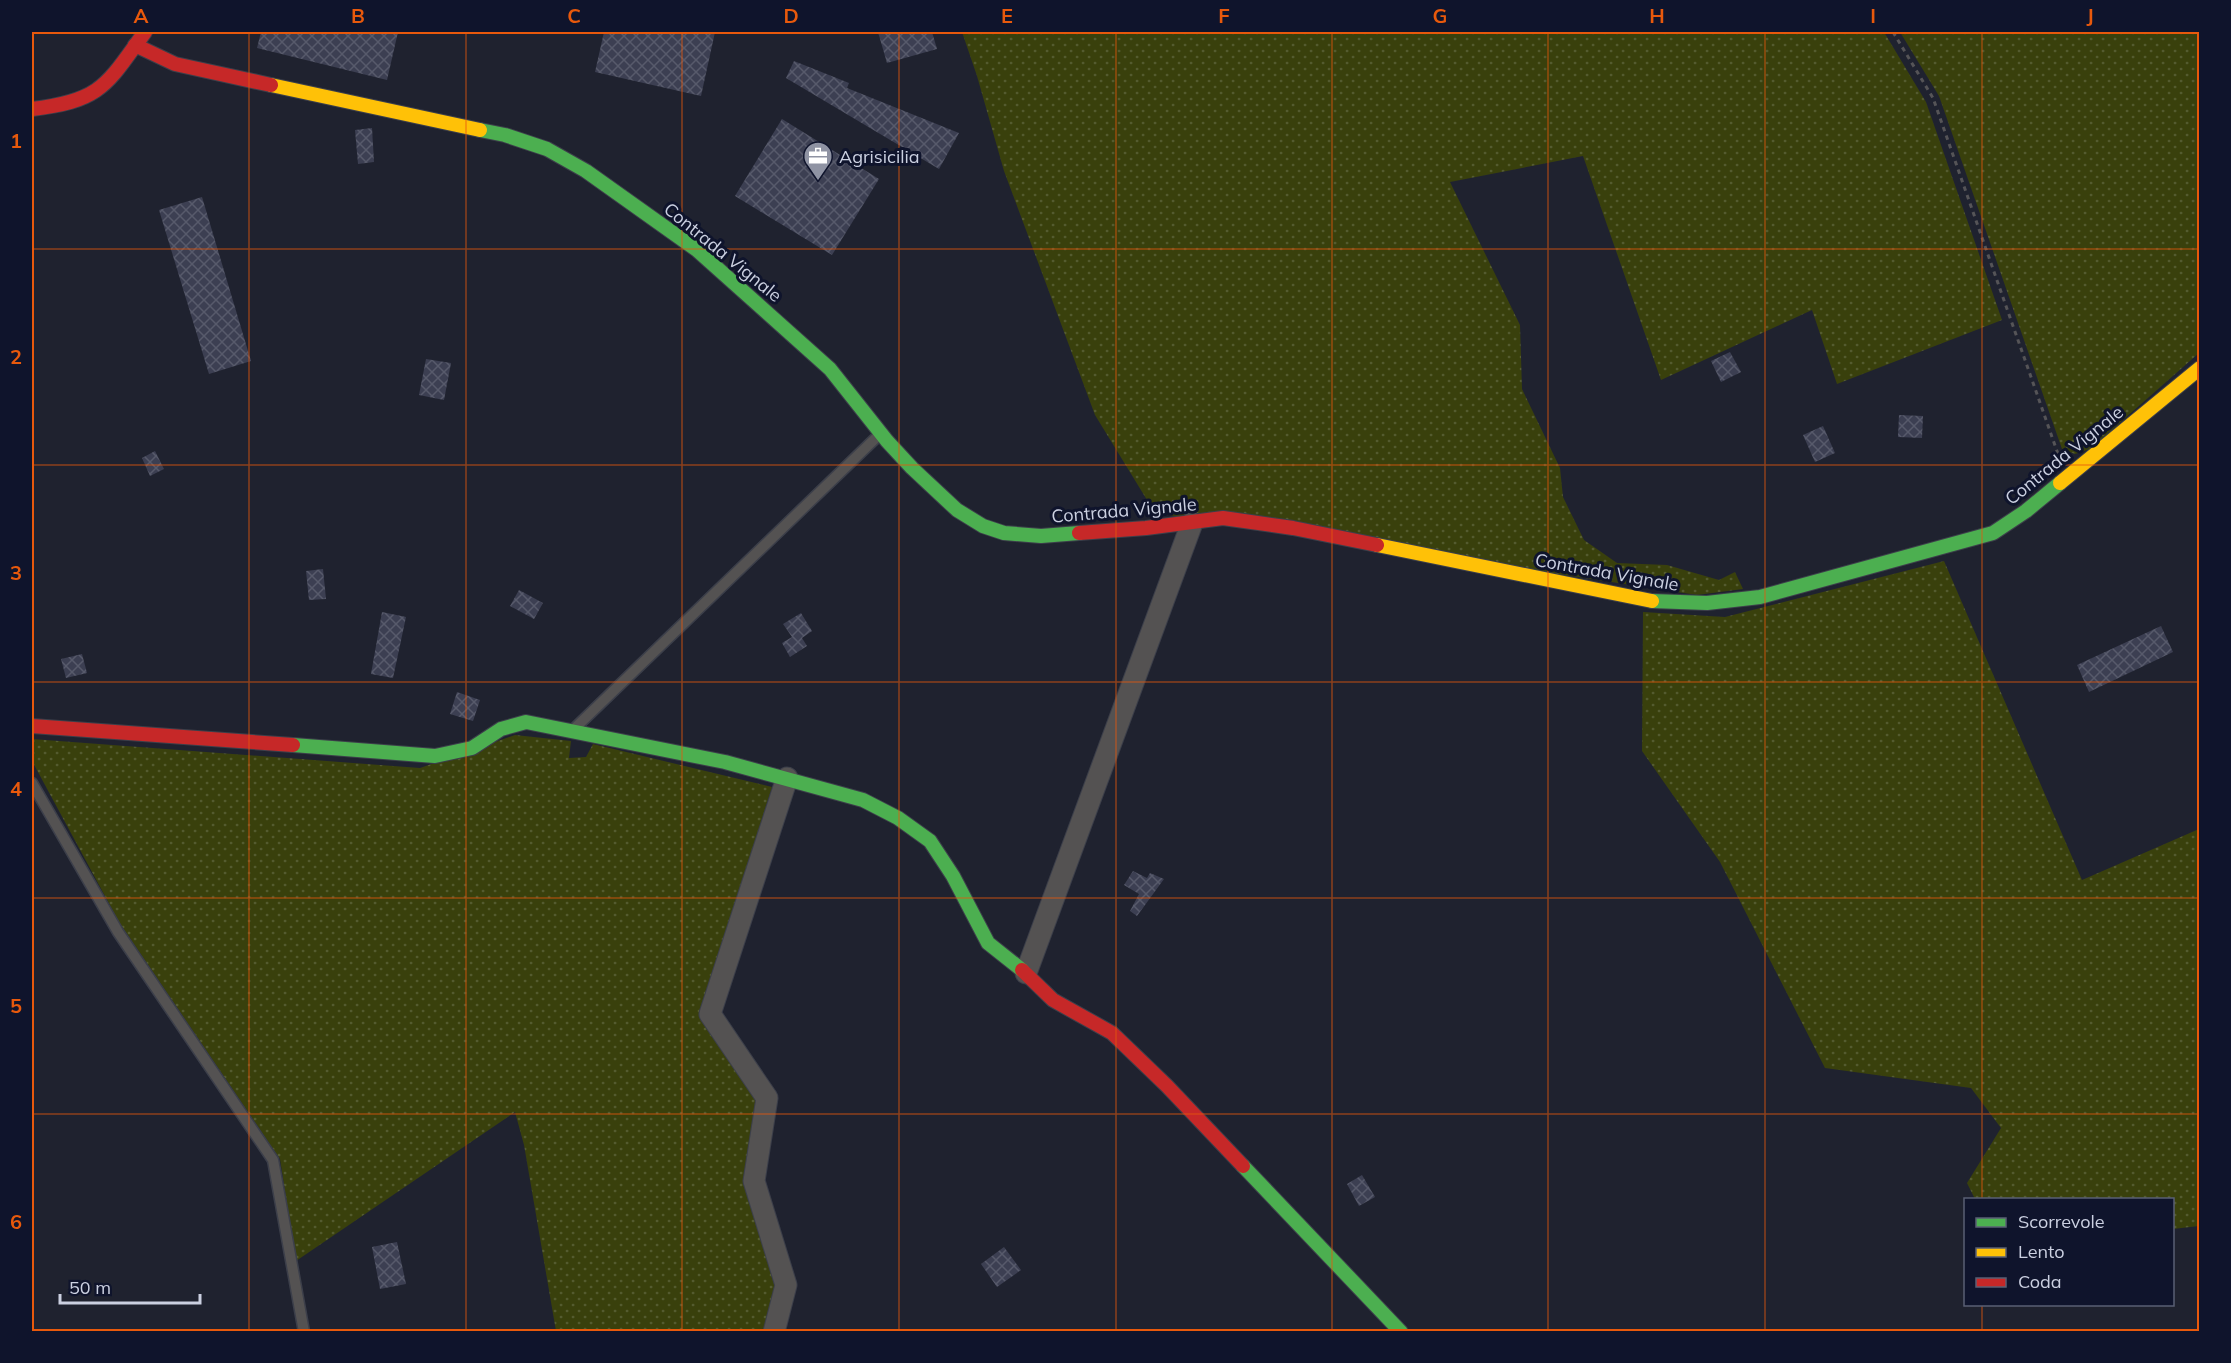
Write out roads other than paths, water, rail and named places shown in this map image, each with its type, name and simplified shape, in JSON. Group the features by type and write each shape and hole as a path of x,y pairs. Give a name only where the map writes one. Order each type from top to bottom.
{"street":[{"path":"32,109 68,104 90,95 117,72 145,32"},
{"name":"Contrada Vignale","path":"135,45 175,64 505,135 546,149 586,171 697,249 830,369 881,434 912,468 957,510 983,526 1004,533 1041,536 1192,523 1223,518 1293,528 1654,601 1689,604 1727,603 1760,597 1993,533 2026,511 2199,368"},
{"path":"1026,973 1192,523"},
{"path":"32,726 435,756 472,748 501,729 525,722 725,762 863,800 898,818 930,841 953,876 988,943 1026,973 1053,1000 1112,1033 1167,1086 1401,1332"},
{"path":"774,1332 786,1285 754,1181 767,1098 710,1014 788,778"}],"lane":[{"path":"571,731 881,434"},
{"path":"32,783 118,932 273,1160 304,1332"}],"place":[{"name":"Agrisicilia","path":"818,182"}]}
